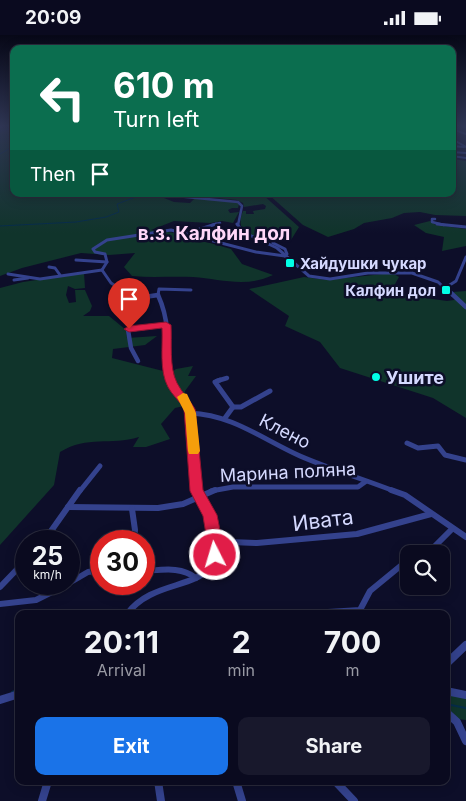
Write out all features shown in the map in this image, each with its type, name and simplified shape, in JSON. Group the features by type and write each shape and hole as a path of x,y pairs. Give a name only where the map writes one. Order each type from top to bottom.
{"street":[{"path":"186,197 238,202 242,206 237,221 241,231 277,248 304,273 314,277 330,279 368,273 404,272 430,278 445,288 466,307"},
{"path":"435,219 432,219 432,222 439,225 466,227"},
{"path":"186,233 220,223"},
{"path":"108,262 105,254 95,252 93,249 107,240 162,230 186,233 256,252 285,255"},
{"path":"264,240 285,249 287,253 285,255"},
{"path":"445,288 456,281 466,257"},
{"path":"76,260 108,262"},
{"path":"8,274 40,279 102,270 108,262"},
{"path":"50,267 55,268 60,275"},
{"path":"102,270 111,283 131,295 131,299 158,295"},
{"path":"14,280 30,277"},
{"path":"130,610 135,603 154,592 204,575 212,566 216,545 208,509 200,497 195,484 190,413 185,400 173,387 168,373 166,325 158,295 159,289 191,290"},
{"path":"138,361 131,348 128,330 166,325"},
{"path":"227,378 215,382 233,407"},
{"path":"233,407 241,407 270,391"},
{"path":"225,418 233,407"},
{"name":"Клено","path":"190,413 209,414 225,418 249,428 300,456 365,482"},
{"path":"407,443 412,447 420,448 438,446 445,455 466,460"},
{"path":"52,530 88,479 100,466"},
{"name":"Марина поляна","path":"68,507 132,509 182,504 213,490 233,487 358,487 365,482 406,495 466,537"},
{"path":"132,509 135,530"},
{"name":"Ивата","path":"216,545 357,534 431,514"},
{"path":"435,545 452,529"},
{"path":"360,610 370,591 400,566"},
{"path":"155,571 182,570 190,572 196,577"},
{"path":"0,587 15,571"},
{"path":"0,604 22,605 47,595"},
{"path":"450,660 466,645"},
{"path":"450,692 466,695"},
{"path":"0,700 15,694"},
{"path":"450,716 457,722 466,741"},
{"path":"42,801 47,785"},
{"path":"159,785 161,801"},
{"path":"237,785 242,801"},
{"path":"338,785 354,801"}],"green space":[{"path":"0,162 10,162 10,197 181,197 164,198 174,202 190,203 195,198 236,202 239,204 238,208 228,210 230,213 239,212 233,223 222,221 210,223 174,221 151,230 175,233 231,249 242,264 273,275 263,279 243,282 193,277 132,276 124,267 135,253 109,255 81,253 22,268 0,276"},
{"path":"456,162 466,162 466,216 435,215 420,212 404,213 392,218 364,223 354,229 328,237 303,225 271,197 456,197"},
{"path":"206,197 265,197 299,227 291,240 249,235 243,230 241,220 243,211 246,211 246,214 254,214 253,211 265,209 266,206 263,204 244,207 243,203 237,200"},
{"path":"430,221 436,225 466,229 466,246 442,251 444,237 426,233 414,225"},
{"path":"84,273 85,288 75,289 68,286 66,295 69,303 76,302 75,290 85,290 92,306 90,311 83,316 109,316 126,330 127,338 157,336 145,345 113,349 112,358 171,373 176,369 193,366 188,376 196,376 185,391 184,406 175,408 161,424 170,439 146,447 133,447 139,437 128,440 90,442 70,447 60,452 54,485 0,545 0,288 23,282"},
{"path":"392,273 399,277 390,293 447,301 454,300 457,297 453,292 466,291 466,418 433,398 340,368 320,342 285,326 289,316 249,289 304,277 327,280"},
{"path":"450,694 466,697 466,720 457,719 450,711"}],"waterway":[{"path":"0,226 76,222 106,217 119,212 117,204 136,197"},
{"path":"450,705 466,708"}],"slow traffic":[{"path":"183,397 190,413 194,451"}],"place":[{"name":"Хайдушки чукар","path":"290,263"},
{"name":"Калфин дол","path":"446,290"},
{"name":"Ушите","path":"376,377"}],"district":[{"name":"в.з. Калфин дол","path":"214,233"}],"route":[{"path":"129,329 166,325 168,336 166,346 170,367 168,373 173,387 185,400 189,409 196,491 210,515 216,545 215,555"}]}
